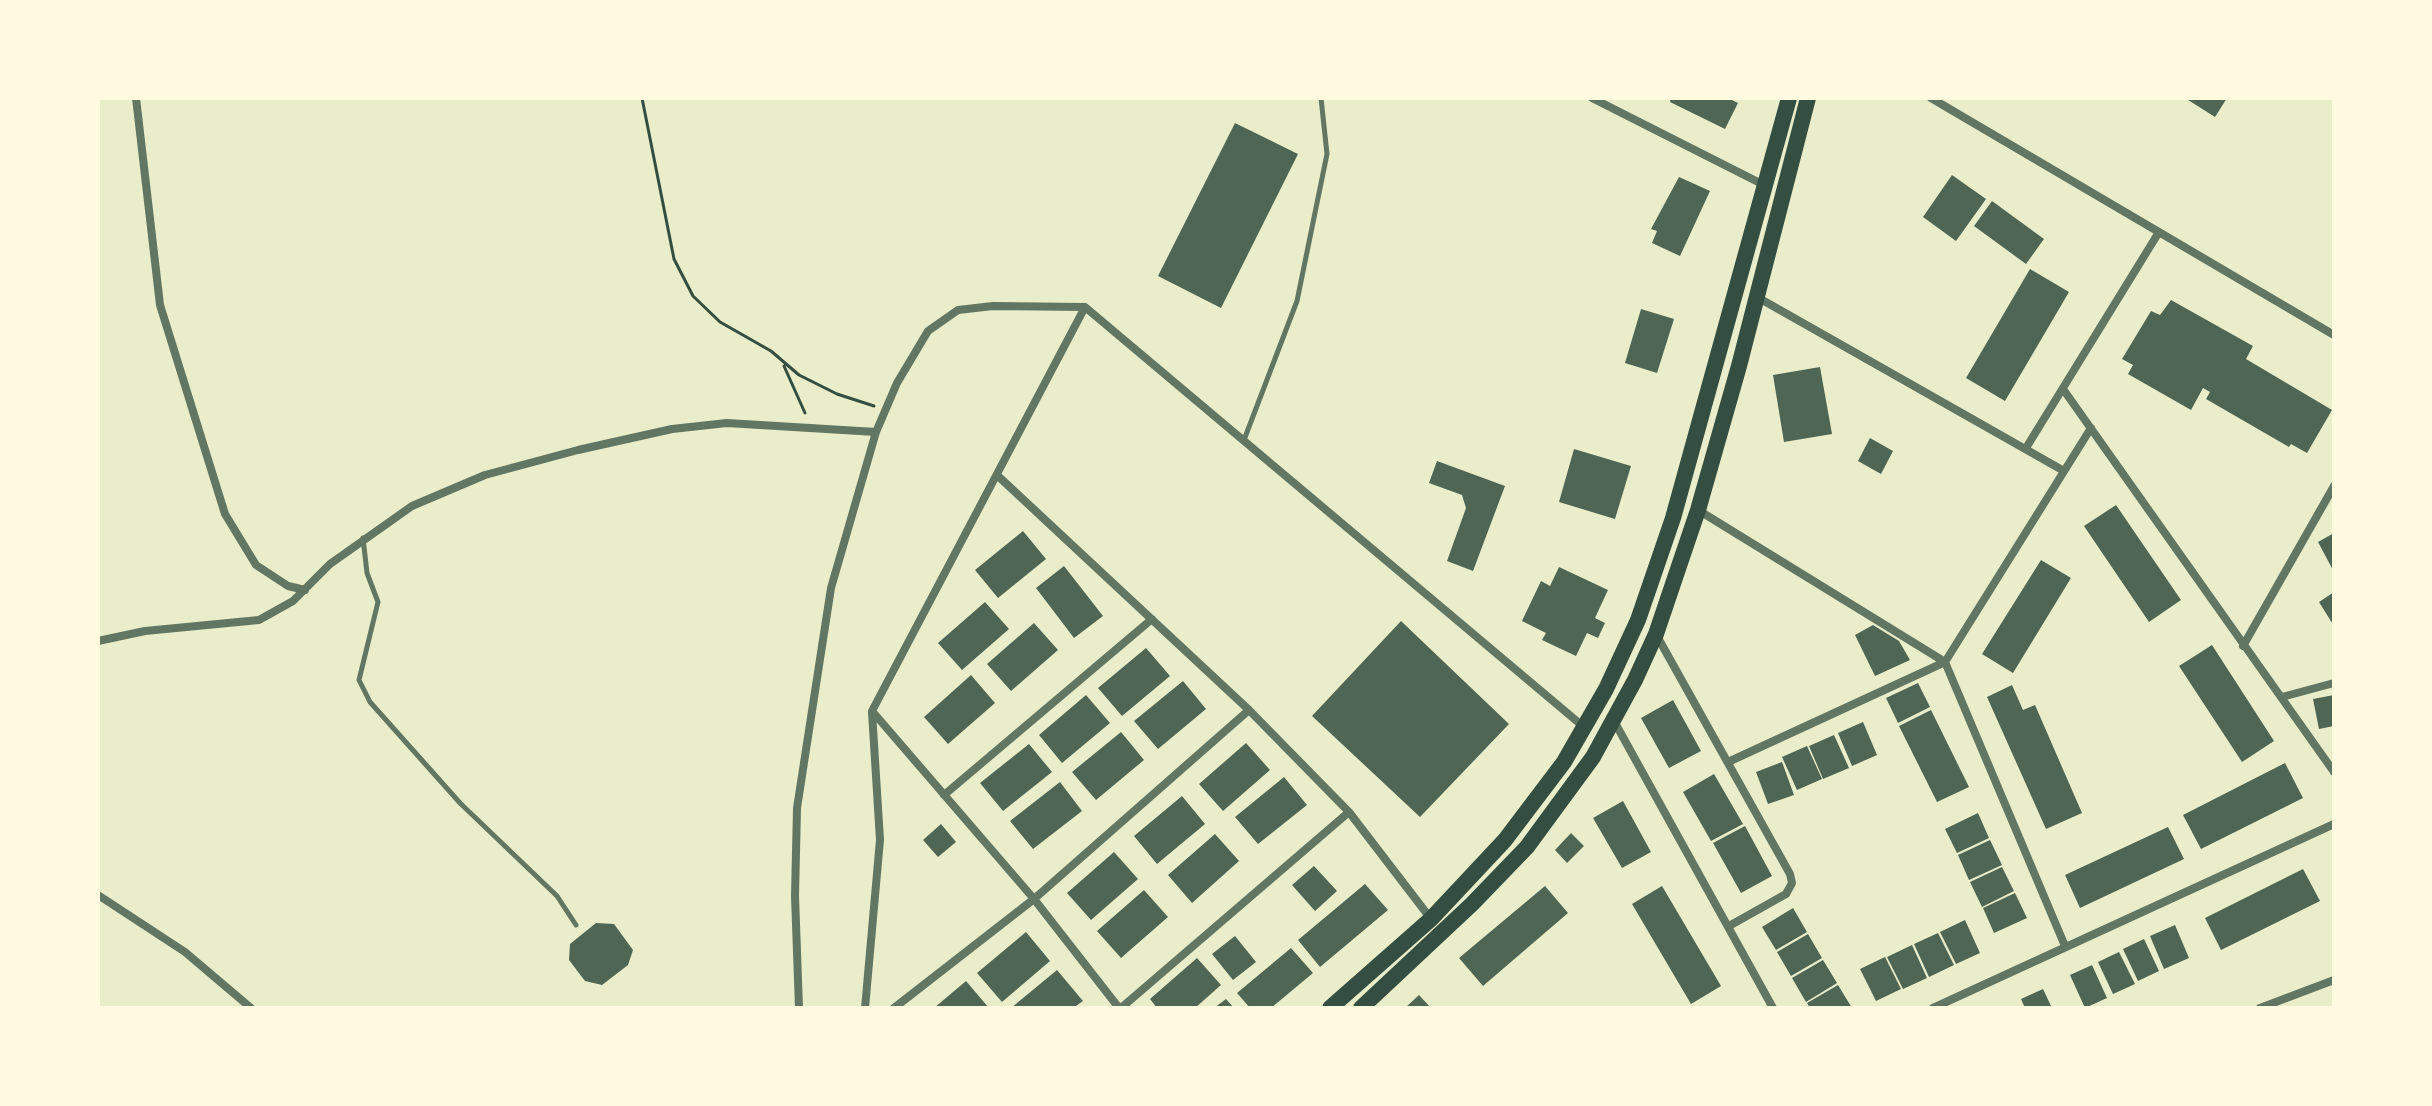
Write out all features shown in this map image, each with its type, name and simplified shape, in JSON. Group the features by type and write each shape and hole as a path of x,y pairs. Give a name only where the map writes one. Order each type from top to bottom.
{"main road":[{"path":"1330,1008 1431,919 1544,792 1585,728 1633,633 1661,557 1704,415 1789,98"},
{"path":"1361,1008 1472,904 1527,847 1574,787 1614,721 1656,634 1698,510 1808,98"}],"street":[{"path":"136,98 160,305 225,514 256,565 276,581 305,590"},
{"path":"1592,98 1767,186"},
{"path":"1931,98 2334,335"},
{"path":"2026,448 2159,232"},
{"path":"1757,297 2064,471"},
{"path":"799,1008 795,866 799,784 831,588 876,432 886,410 918,345 941,319 958,310 993,306 1085,307 1585,728"},
{"path":"865,1008 880,840 872,711 1085,307"},
{"path":"2063,389 2334,772"},
{"path":"98,641 161,629 243,624 279,611 363,537 412,506 485,475 578,450 672,429 727,423 876,432"},
{"path":"1728,762 1945,662 2091,428"},
{"path":"998,476 1249,710 1349,812 1431,919"},
{"path":"2243,646 2334,486"},
{"path":"1698,510 1945,662 2065,946"},
{"path":"944,795 1152,619"},
{"path":"1656,634 1792,883 1781,898 1729,926"},
{"path":"2282,697 2334,683"},
{"path":"894,1008 1034,899 1249,710"},
{"path":"872,711 1034,899 1120,1008 1349,812"},
{"path":"1614,721 1773,1008"},
{"path":"1933,1008 2334,824"},
{"path":"98,895 185,952 251,1008"},
{"path":"2260,1008 2334,980"}],"lane":[{"path":"1243,440 1297,301 1327,154 1321,98"},
{"path":"363,537 367,573 378,602 359,680 370,702 460,803 557,896 576,925"}],"path":[{"path":"642,98 674,259 693,296 720,322 764,346 782,362 837,394 886,410"},
{"path":"782,362 795,398 820,428"}],"building":[{"path":"1671,98 1728,98 1738,103 1725,129 1670,102"},
{"path":"2185,98 2227,98 2215,117"},
{"path":"1235,123 1298,154 1221,308 1158,276"},
{"path":"1952,175 1986,199 1956,241 1923,217"},
{"path":"1679,177 1710,191 1680,256 1652,243 1657,231 1651,229"},
{"path":"1992,201 2044,239 2026,264 1974,226"},
{"path":"2030,269 2069,292 2005,401 1966,378"},
{"path":"2171,300 2253,346 2246,359 2332,410 2307,453 2291,444 2289,447 2206,399 2210,392 2203,388 2191,410 2128,374 2133,365 2122,359 2151,311 2160,315"},
{"path":"1641,309 1674,319 1657,373 1625,363"},
{"path":"1820,367 1832,434 1784,442 1773,375"},
{"path":"1870,438 1893,451 1881,474 1858,461"},
{"path":"1574,449 1631,466 1615,519 1559,502"},
{"path":"1437,461 1505,486 1473,571 1447,561 1466,508 1462,495 1429,483"},
{"path":"2116,505 2181,600 2149,622 2084,526"},
{"path":"1023,531 1046,559 998,598 975,570"},
{"path":"2334,533 2334,572 2318,542"},
{"path":"2041,560 2071,578 2013,673 1982,654"},
{"path":"1064,566 1103,616 1074,638 1036,588"},
{"path":"1559,567 1608,590 1595,618 1605,623 1598,638 1587,633 1576,656 1542,640 1546,633 1522,621 1541,581 1550,586"},
{"path":"2334,592 2334,626 2319,602"},
{"path":"985,602 1009,629 962,670 938,643"},
{"path":"1401,621 1509,724 1420,817 1312,716"},
{"path":"1034,623 1058,650 1011,691 987,664"},
{"path":"1873,625 1899,641 1910,660 1875,676 1855,635"},
{"path":"2212,645 2274,741 2242,762 2179,666"},
{"path":"1146,648 1170,676 1122,716 1098,688"},
{"path":"971,675 995,703 948,744 924,717"},
{"path":"1183,681 1206,709 1158,749 1134,721"},
{"path":"1918,683 1930,707 1898,723 1886,698"},
{"path":"2012,685 2023,710 2035,705 2082,813 2046,829 1987,697"},
{"path":"1086,695 1110,723 1062,763 1039,735"},
{"path":"2334,695 2334,726 2319,729 2313,699"},
{"path":"1673,700 1701,751 1669,768 1641,718"},
{"path":"1931,710 1969,787 1937,802 1899,726"},
{"path":"1863,722 1877,755 1852,766 1838,733"},
{"path":"1121,732 1144,760 1096,800 1072,772"},
{"path":"1834,735 1849,768 1823,779 1809,746"},
{"path":"1246,743 1270,770 1223,811 1199,784"},
{"path":"1029,744 1052,772 1003,811 980,783"},
{"path":"1807,746 1822,779 1797,790 1782,757"},
{"path":"1782,762 1794,795 1768,804 1756,772"},
{"path":"2285,763 2303,798 2201,849 2183,815"},
{"path":"1714,774 1743,824 1711,841 1683,792"},
{"path":"1284,777 1307,805 1258,844 1235,817"},
{"path":"1060,782 1082,811 1033,849 1010,821"},
{"path":"1182,796 1205,824 1157,864 1134,836"},
{"path":"1623,801 1651,852 1622,868 1593,818"},
{"path":"1978,813 1989,838 1957,853 1945,829"},
{"path":"941,824 956,842 938,857 923,840"},
{"path":"1745,826 1772,876 1741,893 1713,843"},
{"path":"2168,827 2184,859 2080,908 2065,875"},
{"path":"1571,833 1584,846 1567,863 1555,850"},
{"path":"1215,834 1239,861 1192,903 1168,875"},
{"path":"1990,840 2002,865 1969,880 1958,855"},
{"path":"1114,852 1138,879 1091,920 1067,893"},
{"path":"1314,866 1337,891 1315,911 1292,885"},
{"path":"2002,867 2014,891 1982,907 1970,882"},
{"path":"2303,869 2320,901 2221,950 2205,918"},
{"path":"1365,884 1388,910 1320,967 1298,940"},
{"path":"1545,886 1568,913 1483,986 1459,958"},
{"path":"1662,886 1721,986 1691,1004 1632,904"},
{"path":"1144,890 1168,917 1121,958 1097,931"},
{"path":"2015,893 2027,918 1994,933 1983,908"},
{"path":"1793,908 1807,932 1776,950 1762,927"},
{"path":"1965,920 1980,953 1956,964 1940,932"},
{"path":"596,923 614,924 633,950 628,965 602,985 585,981 569,960 570,944"},
{"path":"2175,925 2189,958 2164,969 2150,936"},
{"path":"1026,932 1050,961 1002,1002 977,973"},
{"path":"1938,933 1954,965 1929,977 1914,944"},
{"path":"1808,934 1822,958 1791,976 1777,952"},
{"path":"1235,936 1256,962 1233,980 1212,954"},
{"path":"2144,939 2159,971 2138,981 2123,949"},
{"path":"1912,945 1927,978 1903,989 1887,957"},
{"path":"1291,948 1313,973 1271,1008 1250,1008 1237,993"},
{"path":"2119,952 2135,984 2113,994 2098,962"},
{"path":"1885,957 1901,989 1876,1001 1860,969"},
{"path":"1197,958 1221,985 1195,1008 1157,1008 1150,999"},
{"path":"1823,960 1837,983 1806,1002 1792,978"},
{"path":"2092,965 2107,998 2085,1008 2070,975"},
{"path":"1057,970 1083,1001 1073,1008 1011,1008"},
{"path":"966,981 989,1008 934,1008"},
{"path":"1838,985 1852,1008 1810,1008 1807,1003"},
{"path":"2043,989 2052,1008 2025,1008 2021,999"},
{"path":"1419,995 1431,1008 1405,1008"},
{"path":"1226,999 1234,1008 1214,1008"}]}
